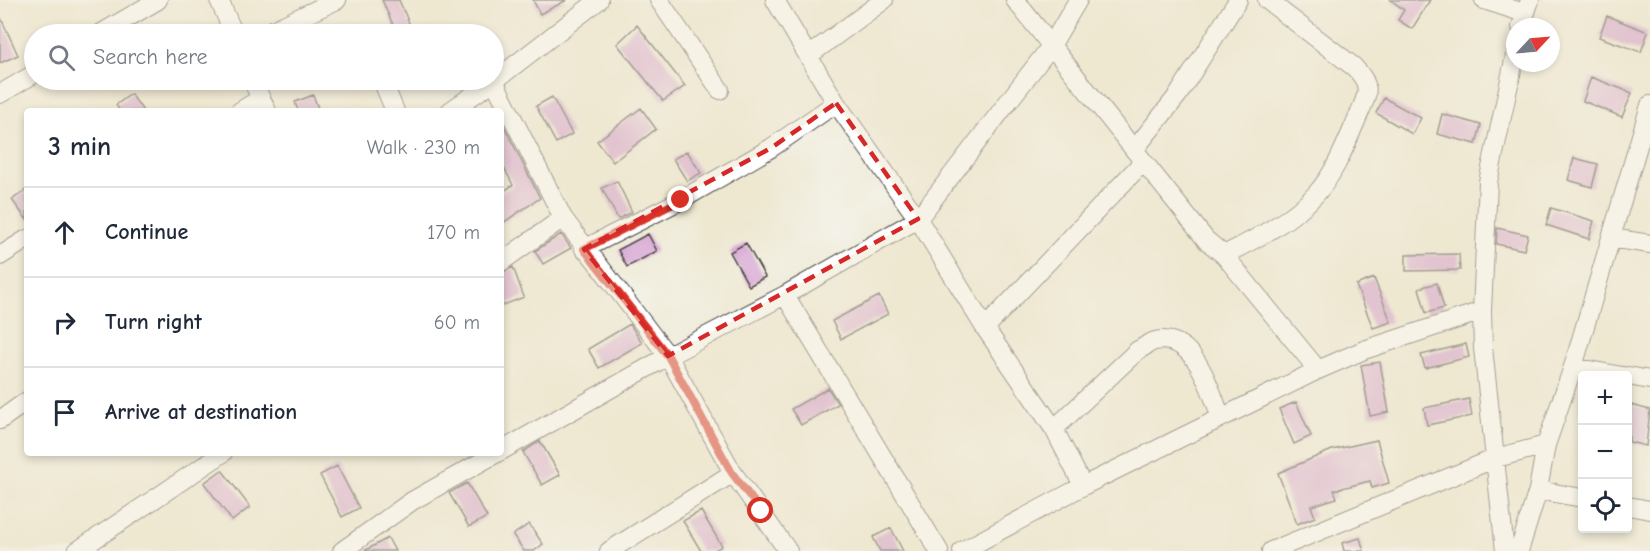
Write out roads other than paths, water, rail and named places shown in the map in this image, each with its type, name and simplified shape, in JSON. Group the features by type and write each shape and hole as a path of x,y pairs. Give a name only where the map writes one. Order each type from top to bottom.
{"street":[{"path":"117,24 158,0"},
{"path":"219,0 230,24"},
{"path":"285,24 337,0"},
{"path":"504,73 599,0"},
{"path":"659,0 720,90"},
{"path":"775,0 836,103 918,219 985,327 1053,429 1083,486"},
{"path":"808,56 884,0"},
{"path":"1015,0 1206,240 1224,255 1318,370"},
{"path":"504,449 668,356 785,296 918,219 1051,46 1078,0"},
{"path":"985,327 1139,156 1238,0"},
{"path":"1224,255 1262,237 1316,195 1340,159 1368,91 1365,79 1354,67 1267,0"},
{"path":"1484,0 1525,13"},
{"path":"1505,551 1483,348 1482,311 1488,182 1512,72"},
{"path":"0,94 24,80"},
{"path":"256,90 263,105"},
{"path":"386,90 393,108"},
{"path":"454,108 481,90"},
{"path":"499,90 563,218 584,249 668,356 732,473 788,551"},
{"path":"584,249 681,200 771,148 836,103"},
{"path":"1519,551 1538,490 1546,445 1573,367 1650,105"},
{"path":"504,260 563,218"},
{"path":"1611,238 1650,243"},
{"path":"0,255 24,241"},
{"path":"785,296 939,551"},
{"path":"962,551 1083,486 1318,370 1364,350 1482,311"},
{"path":"1053,429 1138,350 1155,341 1173,342 1190,352 1210,388 1221,418"},
{"path":"1573,367 1598,371"},
{"path":"1632,377 1650,380"},
{"path":"0,420 24,404"},
{"path":"1271,551 1496,458 1546,445"},
{"path":"77,551 219,456"},
{"path":"342,551 412,501 492,456"},
{"path":"609,551 732,473"},
{"path":"1538,490 1578,497"},
{"path":"1632,507 1650,510"}]}
